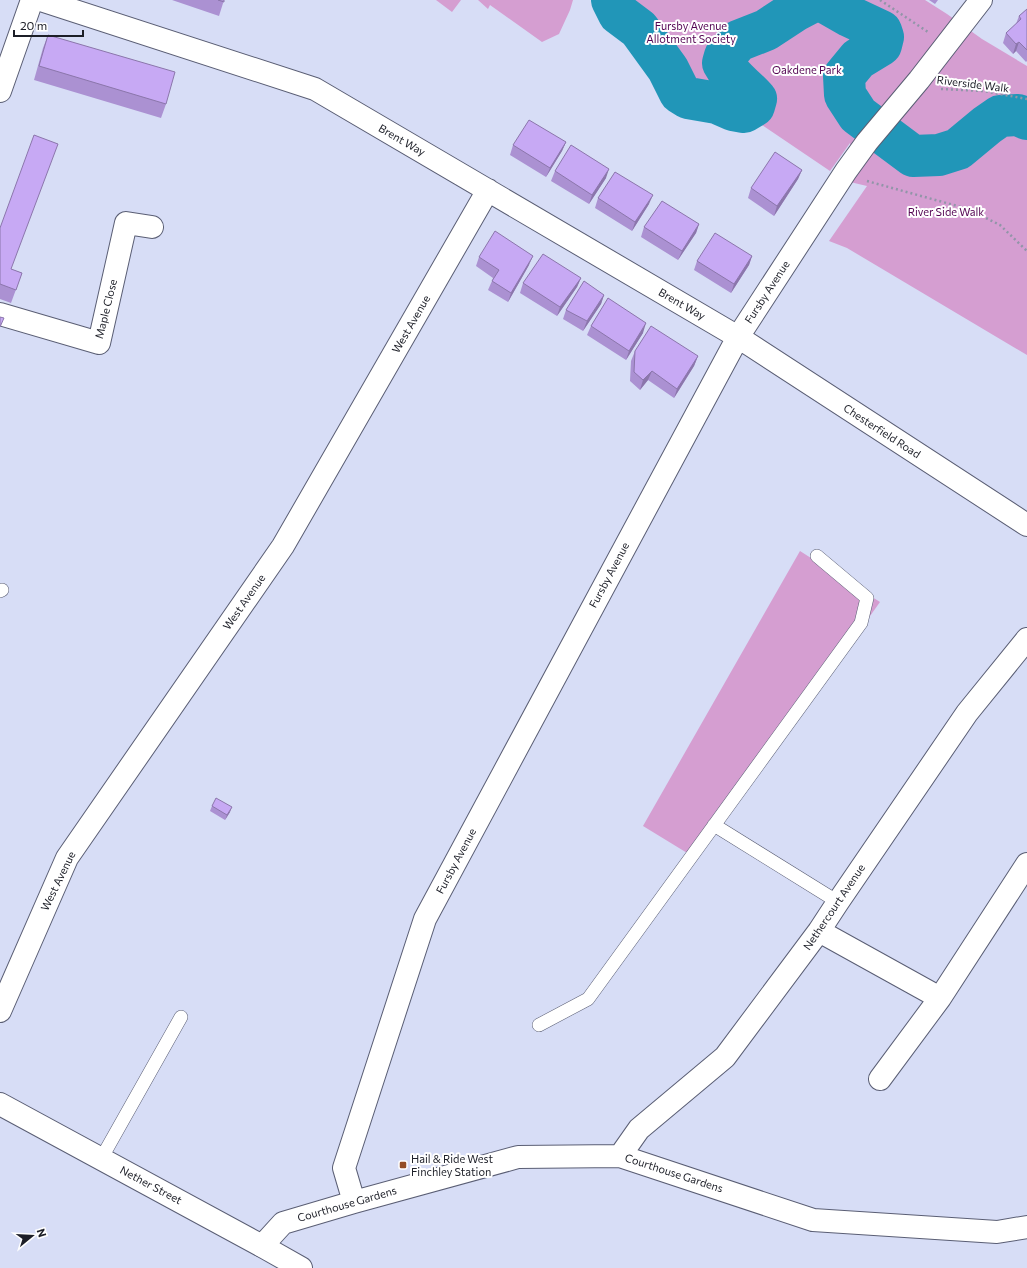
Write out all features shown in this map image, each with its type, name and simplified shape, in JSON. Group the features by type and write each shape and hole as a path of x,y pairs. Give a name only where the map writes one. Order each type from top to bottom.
{"street":[{"path":"0,92 32,0"},
{"name":"Brent Way","path":"41,0 315,89 738,337"},
{"name":"Fursby Avenue","path":"354,1202 344,1168 425,920 738,337 846,171 867,142 919,80 981,0"},
{"name":"West Avenue","path":"0,1011 67,858 283,546 488,190"},
{"name":"Maple Close","path":"0,314 99,343 126,223 152,227"},
{"name":"Chesterfield Road","path":"738,337 1027,525"},
{"name":"Nethercourt Avenue","path":"620,1156 639,1129 725,1057 819,931 967,713 1027,639"},
{"path":"880,1079 940,998 1027,864"},
{"path":"819,931 940,998"},
{"name":"Nether Street","path":"0,1104 300,1268"},
{"name":"Courthouse Gardens","path":"262,1246 284,1223 354,1202 518,1157 620,1156 813,1220 997,1232 1027,1227"}],"lane":[{"path":"539,1025 588,999 861,623 867,598 817,556"},
{"path":"714,825 838,902"},
{"path":"102,1159 180,1017"}],"path":[{"path":"880,0 946,44"},
{"name":"Riverside Walk","path":"919,80 935,89 983,92 1027,99"},
{"path":"846,171 869,182 968,209 1000,225 1027,250"}],"green space":[{"path":"436,0 461,0 452,12"},
{"path":"478,0 573,0 559,34 542,42 490,5 488,9"},
{"path":"607,0 925,0 982,39 1027,66 1027,355 847,248 829,241 867,186 850,182 850,143 830,171 750,117 736,120 729,118 716,110 711,112 680,106 676,102 666,73 634,40 638,34 614,19"},
{"path":"800,551 880,602 697,859 643,826"}],"building":[{"path":"1027,9 1027,50 1019,42 1016,44 1006,33 1021,19 1019,16"},
{"path":"48,35 175,72 166,104 39,66"},
{"path":"529,120 566,142 550,168 513,145"},
{"path":"34,135 58,144 11,269 22,273 16,290 0,284 0,228"},
{"path":"571,145 609,169 592,195 555,171"},
{"path":"775,152 802,170 777,206 751,188"},
{"path":"615,172 653,195 635,222 598,198"},
{"path":"662,201 699,224 682,251 644,227"},
{"path":"495,231 533,256 511,293 492,281 499,270 479,257"},
{"path":"715,233 752,256 734,284 697,261"},
{"path":"543,254 581,278 560,307 523,283"},
{"path":"584,281 604,295 587,321 566,310"},
{"path":"608,298 646,323 629,351 591,326"},
{"path":"0,317 4,318 0,327"},
{"path":"651,326 698,356 677,389 652,371 643,380 634,372 635,351"},
{"path":"216,798 232,807 227,815 212,806"}],"waterway":[{"path":"612,0 619,14 639,29 668,69 680,93 688,98 717,103 733,110 744,112 754,106 756,99 726,68 723,63 725,56 738,41 766,30 795,11 816,0"},
{"path":"821,0 849,16 881,31 883,37 881,45 858,59 844,76 845,95 858,115 913,156 939,155 958,149 1000,116 1018,115 1027,119"}],"place":[{"name":"Hail & Ride West Finchley Station","path":"403,1165"}],"park label":[{"name":"Fursby Avenue Allotment Society","path":"691,32"},
{"name":"Oakdene Park","path":"807,70"},
{"name":"River Side Walk","path":"946,212"}]}
